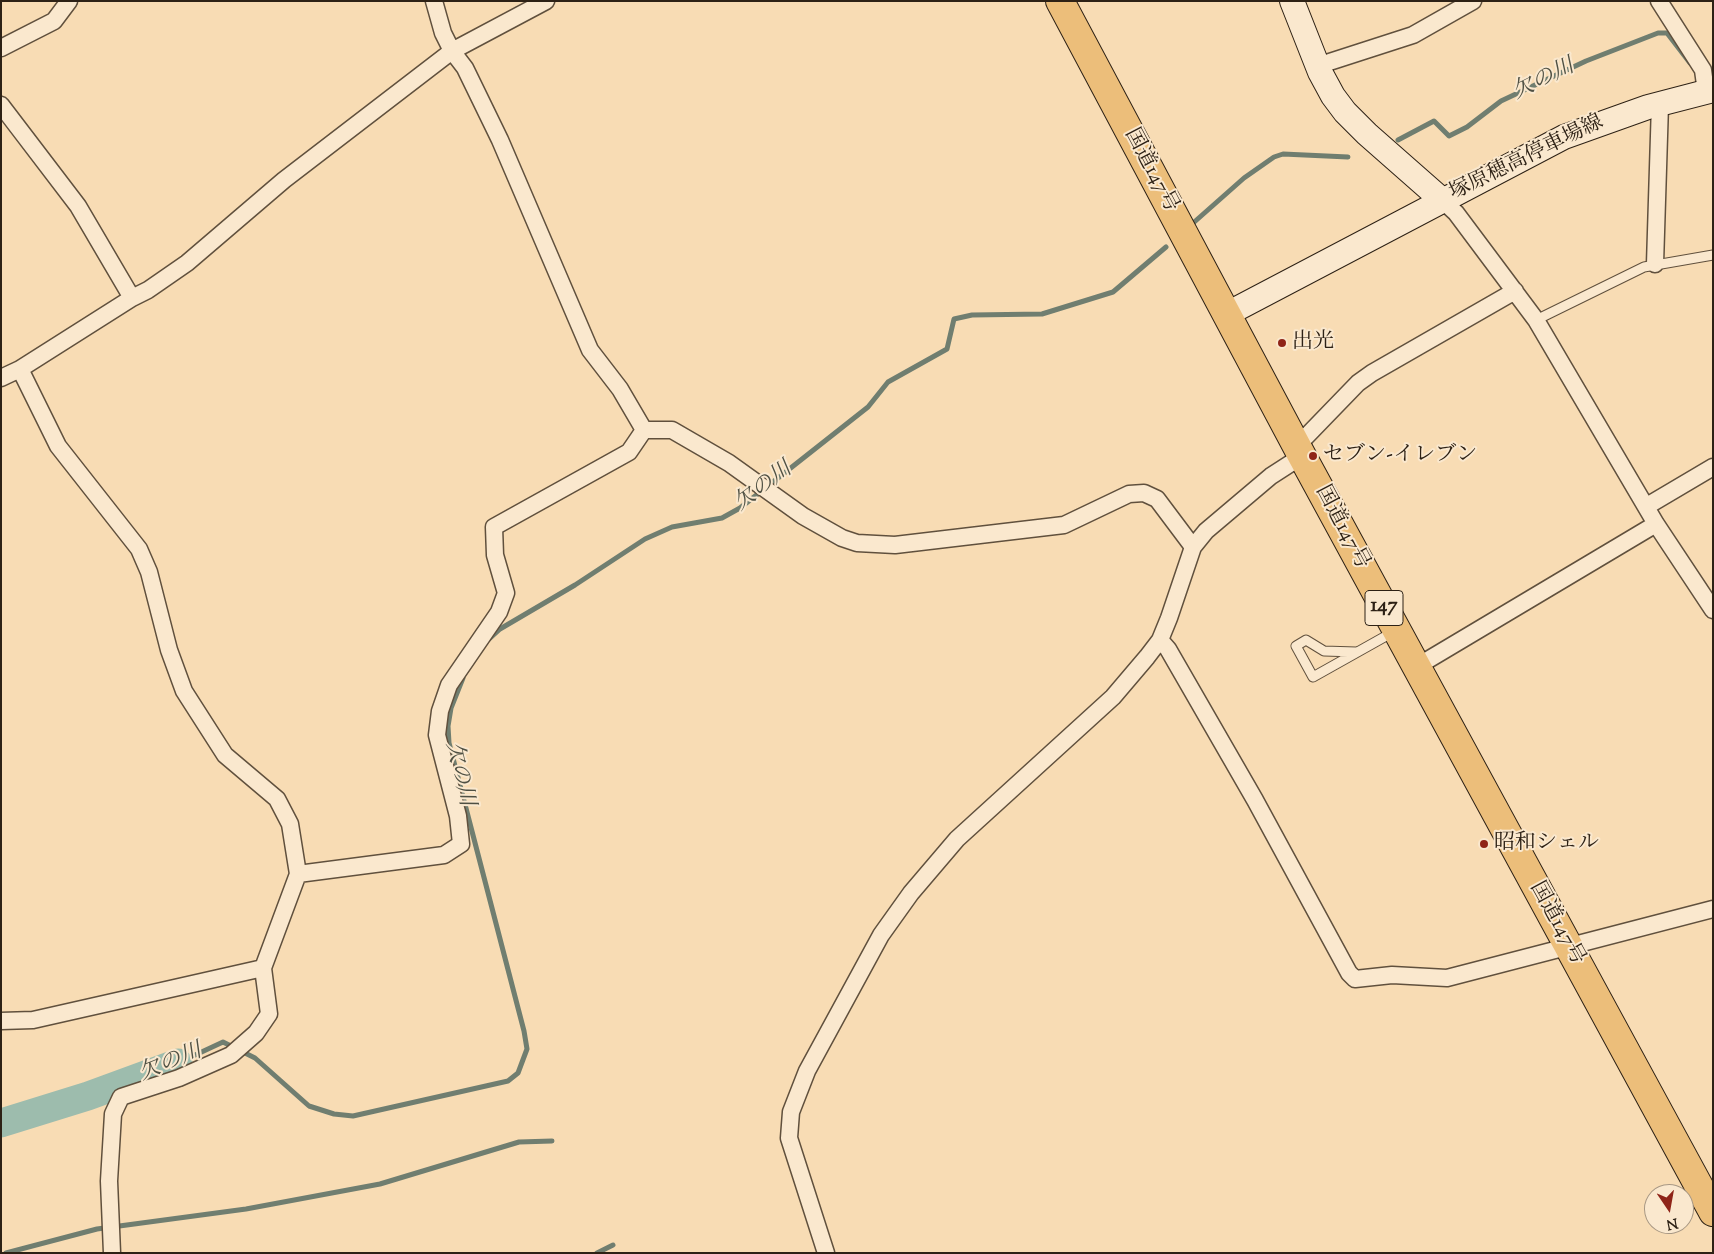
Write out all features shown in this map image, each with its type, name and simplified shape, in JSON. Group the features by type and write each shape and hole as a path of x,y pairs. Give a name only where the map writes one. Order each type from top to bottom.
{"highway":[{"name":"国道147号","path":"1060,1 1396,630 1713,1212"}],"main road":[{"name":"塚原穂高停車場線","path":"1292,1 1317,66 1333,96 1345,112 1442,200 1564,137 1599,122 1710,91"},
{"path":"1227,314 1442,200"}],"street":[{"path":"1,48 54,22 69,1"},
{"path":"434,1 442,33 452,51 465,68 500,140 590,350 620,389 644,430"},
{"path":"1,378 20,369 132,298 148,290 187,263 284,180 452,51 546,1"},
{"path":"1317,66 1414,35 1473,1"},
{"path":"1659,1 1703,70 1710,91"},
{"path":"1655,264 1660,104"},
{"path":"1,105 78,206 132,298"},
{"path":"1442,200 1456,213 1536,320 1656,524 1713,610"},
{"path":"826,1253 789,1138 791,1112 807,1072 881,935 911,892 958,839 1113,697 1160,640 1193,547 1206,531 1300,451 1358,383 1372,373 1515,291"},
{"path":"20,369 37,408 58,446 139,549 149,572 168,650 184,691 225,755 277,799 290,824 298,874 263,968 269,1014 256,1033 231,1055 179,1078 121,1097 113,1114 109,1180 111,1246"},
{"path":"644,430 672,430 763,485 804,516 842,538 857,543 895,545 1064,525 1129,494 1144,493 1157,499 1193,547"},
{"path":"298,874 444,855 461,844 458,816 437,735 440,711 449,685 499,612 506,593 495,555 494,527 574,480 630,452 644,430"},
{"path":"1647,506 1713,467"},
{"path":"1416,667 1656,524"},
{"path":"1160,640 1168,649 1246,783 1349,973 1355,979 1392,975 1446,978 1713,909"},
{"path":"1,1021 32,1020 263,968"}],"lane":[{"path":"1536,320 1644,267 1713,255"},
{"path":"1356,652 1324,651 1306,640 1296,646 1313,677 1396,630"}],"waterway":[{"name":"欠の川","path":"1398,140 1434,121 1449,136 1467,127 1501,101 1586,61 1658,33 1667,33 1690,63"},
{"name":"欠の川","path":"1192,224 1244,178 1274,157 1283,154 1348,157"},
{"name":"欠の川","path":"488,640 500,629 575,585 645,539 672,527 722,518 740,508 868,407 888,382 947,349 954,319 972,315 1042,314 1113,292 1166,247"},
{"name":"欠の川","path":"178,1063 223,1042 255,1058 309,1106 334,1114 353,1116 508,1081 518,1073 527,1049 524,1031 449,743 448,726 451,708 463,678"},
{"name":"欠の川","path":"1,1123 88,1096 178,1063"},
{"path":"6,1253 97,1229 246,1209 380,1184 519,1142 552,1141"},
{"path":"597,1253 613,1245"}],"place":[{"name":"出光","path":"1282,343"},
{"name":"セブン-イレブン","path":"1313,456"},
{"name":"昭和シェル","path":"1484,844"}]}
